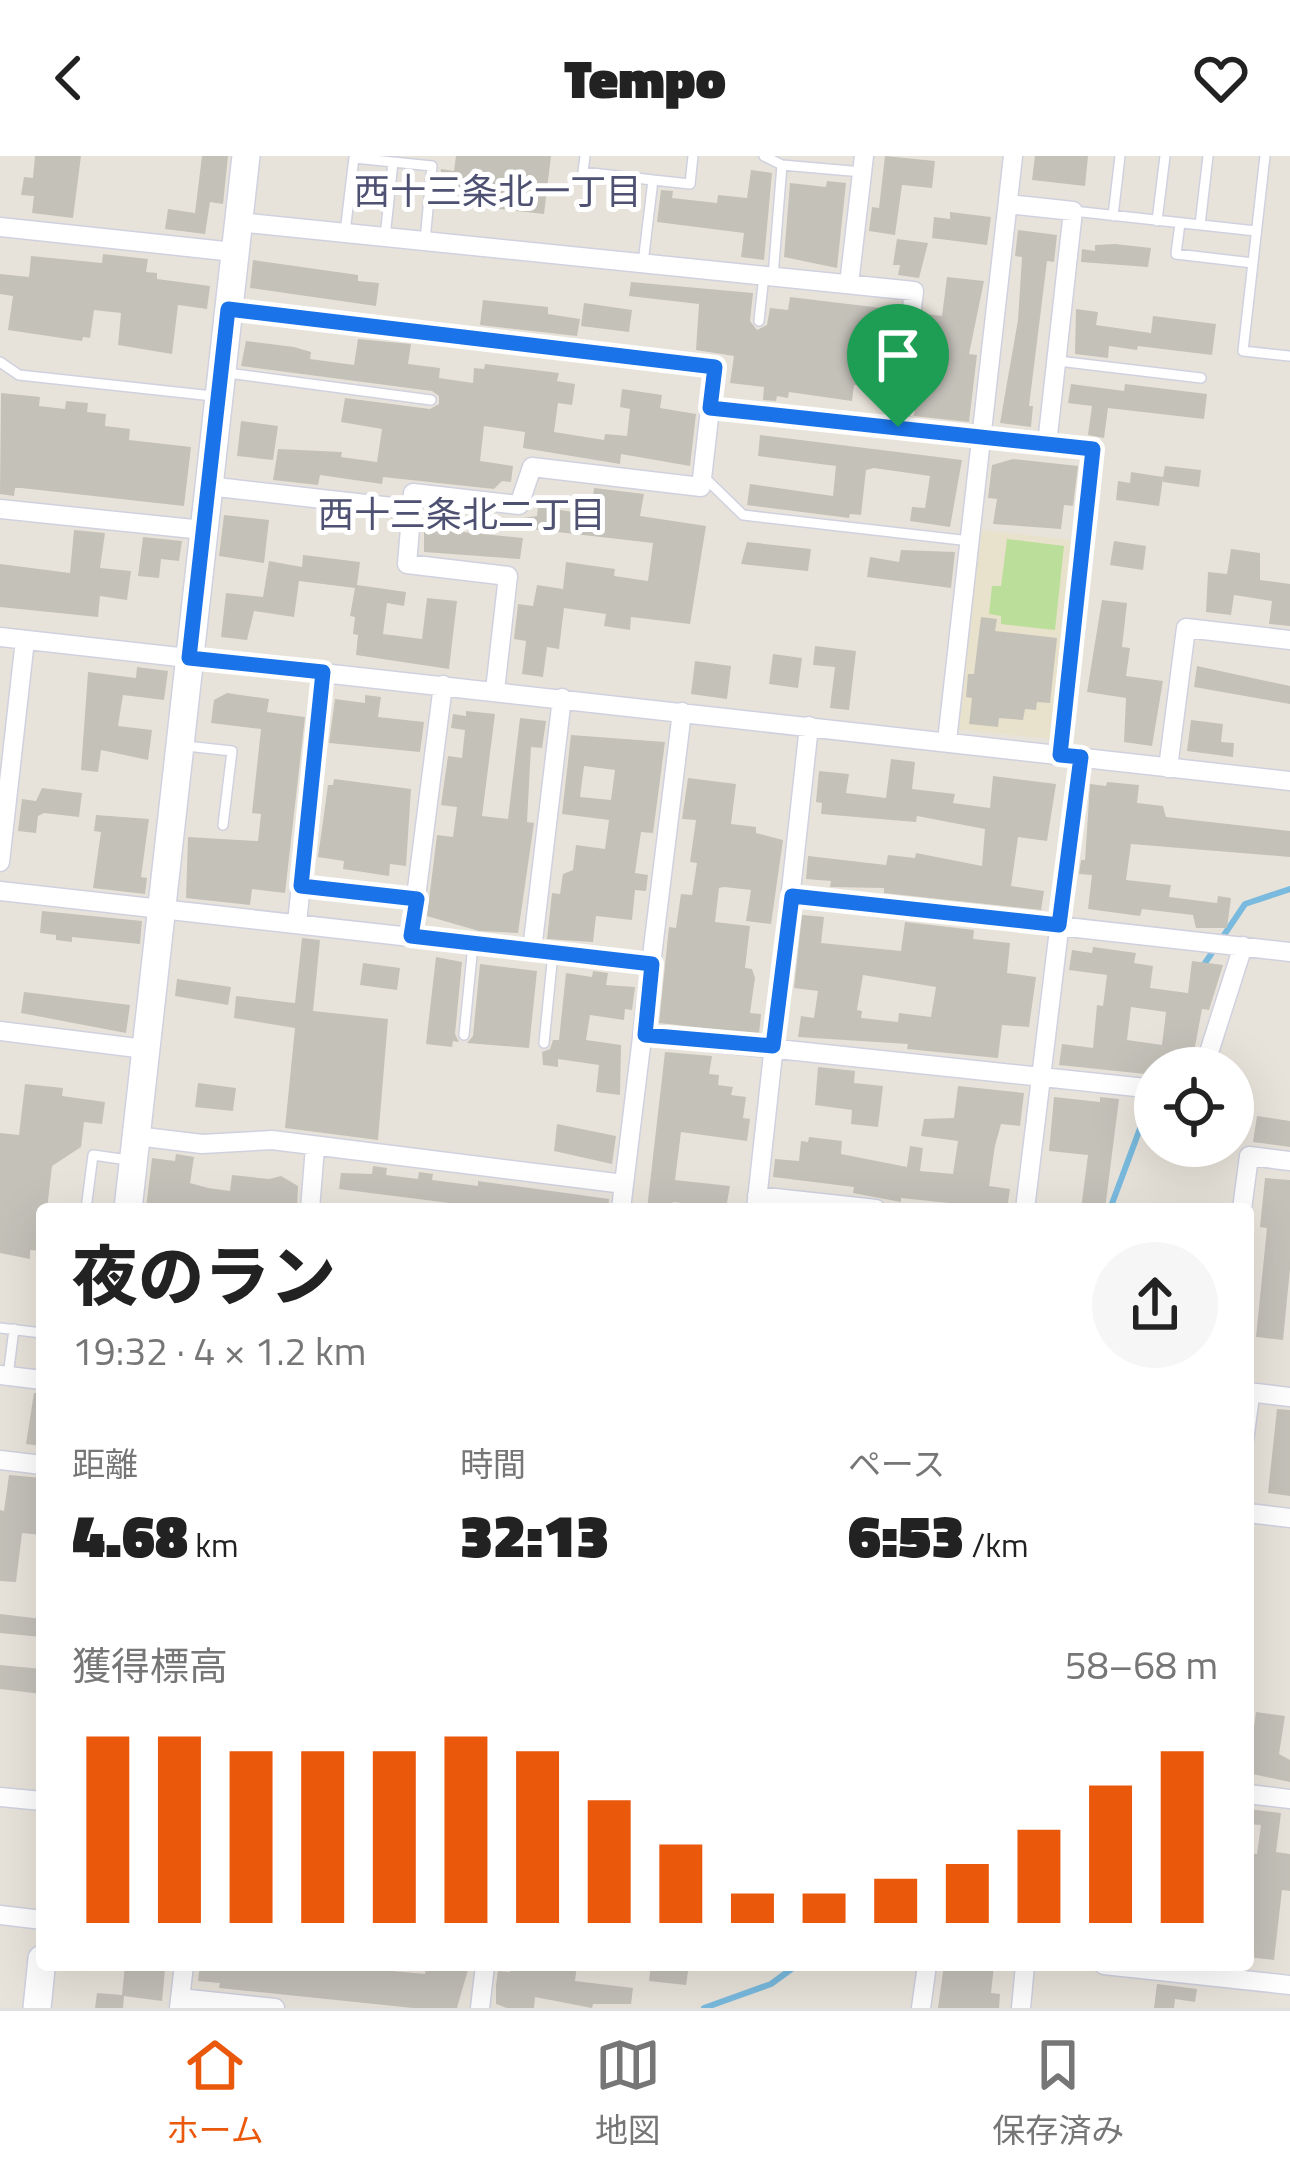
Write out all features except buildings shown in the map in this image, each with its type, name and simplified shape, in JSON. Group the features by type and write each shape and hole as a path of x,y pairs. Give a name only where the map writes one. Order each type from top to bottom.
{"street":[{"path":"129,1203 246,156"},
{"path":"946,741 1013,156"},
{"path":"849,284 863,164"},
{"path":"1008,204 1073,211 1047,444"},
{"path":"238,222 914,291 898,427"},
{"path":"0,227 234,252"},
{"path":"228,309 715,367 700,488 532,467 519,505 413,493 407,564 508,576 495,690"},
{"path":"710,408 1093,449 1059,925 1026,1203"},
{"path":"208,486 410,509"},
{"path":"0,509 203,530"},
{"path":"1168,768 1186,628 1290,640"},
{"path":"0,637 1290,781"},
{"path":"0,862 25,640"},
{"path":"297,923 323,672"},
{"path":"411,936 443,685"},
{"path":"532,950 562,698"},
{"path":"622,1203 682,712"},
{"path":"756,1202 809,726"},
{"path":"0,891 652,964"},
{"path":"792,896 1290,952"},
{"path":"1211,1047 1243,946"},
{"path":"0,1031 145,1049"},
{"path":"645,1035 1134,1087"},
{"path":"135,1149 272,1140 624,1184"},
{"path":"311,1203 316,1147"},
{"path":"1243,1203 1249,1156 1290,1161"},
{"path":"4,1376 36,1379"},
{"path":"1254,1393 1290,1397"},
{"path":"0,1460 36,1464"},
{"path":"1254,1514 1290,1518"},
{"path":"1254,1795 1290,1799"},
{"path":"0,1797 36,1800"},
{"path":"0,1915 36,1918"},
{"path":"37,2008 41,1971"},
{"path":"183,1971 180,2003 275,2008"},
{"path":"480,2008 484,1971"},
{"path":"921,2008 926,1971"},
{"path":"1021,2008 1024,1971"},
{"path":"1160,1971 1290,1985"}],"lane":[{"path":"585,156 583,172 690,184 693,156"},
{"path":"764,156 782,165 863,164"},
{"path":"1113,216 1120,156"},
{"path":"1157,220 1165,156"},
{"path":"1200,225 1208,156"},
{"path":"1265,156 1243,350 1289,356 1290,342"},
{"path":"345,233 353,158 433,166 425,241"},
{"path":"385,237 393,162"},
{"path":"759,321 782,165"},
{"path":"643,263 653,180"},
{"path":"1073,211 1256,231"},
{"path":"1180,223 1176,254 1253,262"},
{"path":"1056,361 1201,378"},
{"path":"0,362 19,374 431,400"},
{"path":"702,475 743,515 970,541"},
{"path":"180,745 232,751 223,825"},
{"path":"301,886 417,899"},
{"path":"464,1035 473,943"},
{"path":"544,1043 553,953"},
{"path":"87,1203 93,1155 135,1149"},
{"path":"0,1328 36,1332"},
{"path":"4,1376 14,1330"}],"shaded area":[{"path":"980,530 1073,540 1050,739 957,729"}],"green space":[{"path":"1007,539 1064,546 1055,630 1001,624 1001,616 989,614 992,586 1001,586"}],"waterway":[{"path":"1203,966 1245,904 1290,889"},
{"path":"1112,1203 1134,1145"},
{"path":"704,2008 771,1984 789,1971"}],"district":[{"name":"西十三条北一丁目","path":"498,191"},
{"name":"西十三条北二丁目","path":"462,514"}],"route":[{"path":"228,309 715,367 710,408 898,427 1093,449 1060,755 1081,757 1059,925 792,896 773,1046 645,1035 652,964 411,936 417,899 301,886 323,672 189,658 228,309"}]}
